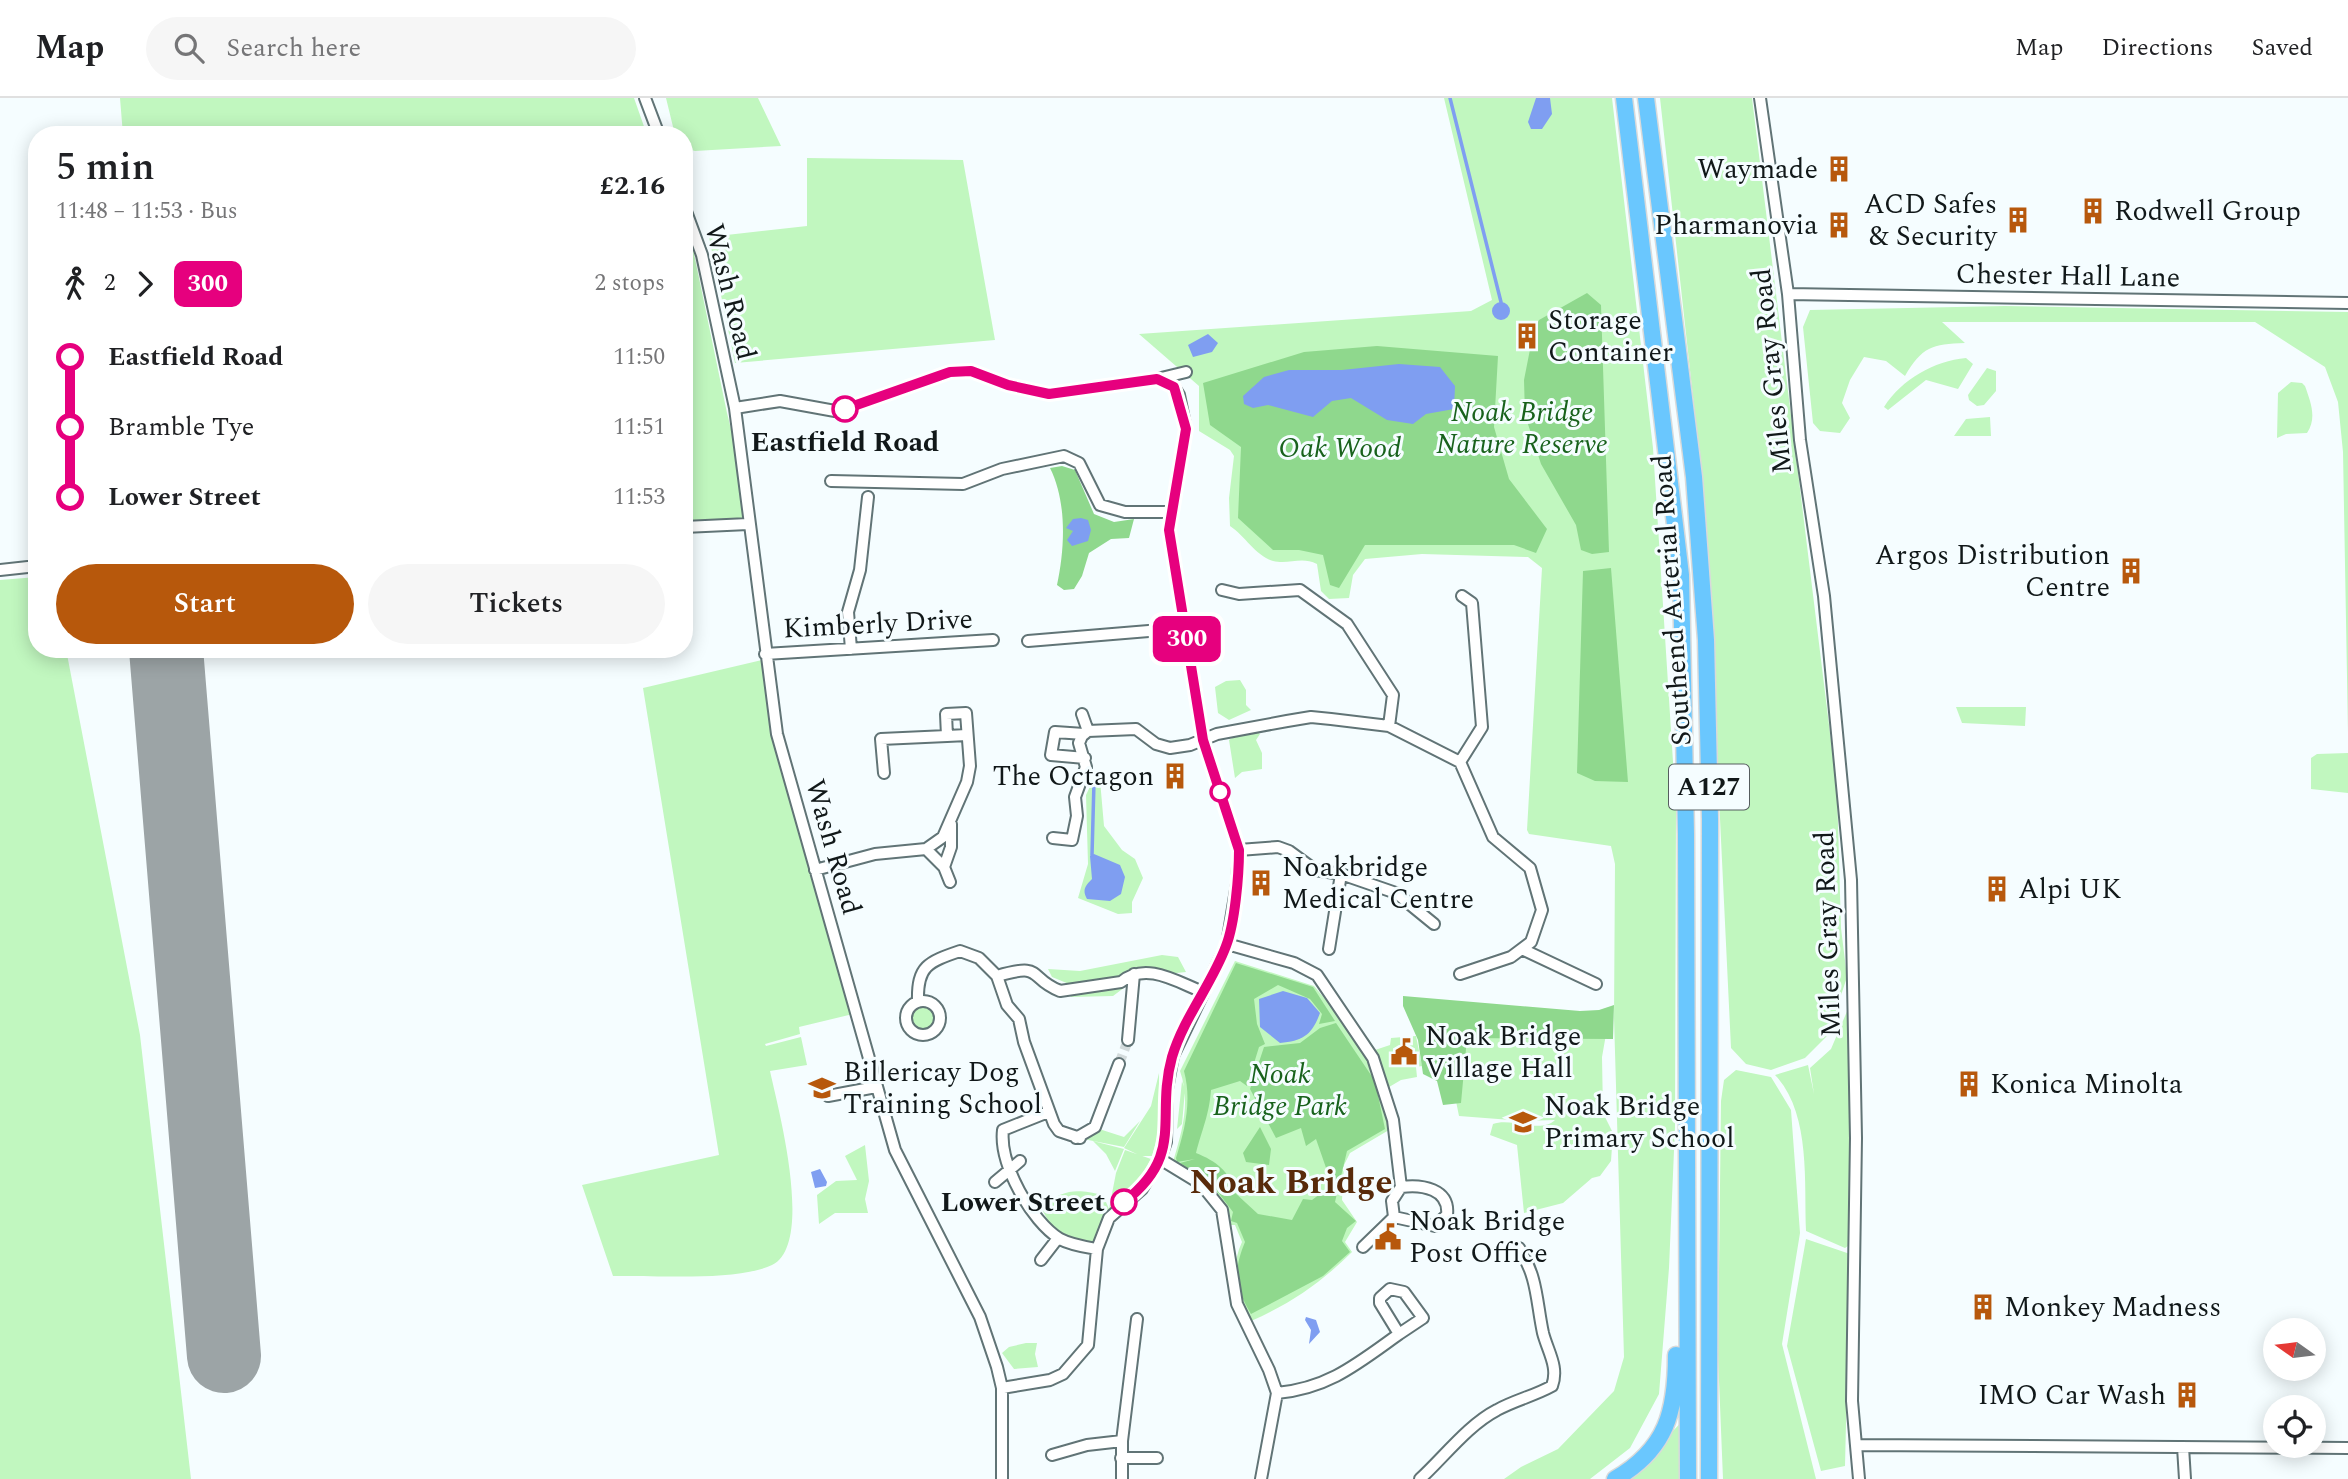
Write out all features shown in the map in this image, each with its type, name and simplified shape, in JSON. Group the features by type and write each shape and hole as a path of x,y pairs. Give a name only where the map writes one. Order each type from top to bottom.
{"highway":[{"name":"Southend Arterial Road","path":"1624,98 1681,575 1685,715 1688,1479"},
{"name":"Southend Arterial Road","path":"1646,98 1694,477 1706,640 1710,819 1709,1479"},
{"path":"1615,1479 1636,1465 1654,1447 1665,1430 1674,1404 1677,1289 1687,1179"}],"street":[{"path":"645,98 656,126"},
{"name":"Miles Gray Road","path":"1760,98 1787,294 1800,440 1825,608 1851,880 1856,1138 1852,1401 1859,1479"},
{"name":"Wash Road","path":"693,231 702,256 735,408 777,734 895,1150 912,1189 980,1317 1002,1388 1002,1479"},
{"name":"Chester Hall Lane","path":"1787,294 2348,303"},
{"path":"735,408 780,401 835,411 845,410 950,372 971,371 1008,385 1049,394 1186,372"},
{"path":"1002,1388 1050,1380 1073,1366 1081,1355 1091,1332 1097,1249 1109,1217 1151,1176 1160,1158 1166,1142 1167,1089 1172,1056 1227,944 1237,884 1239,850 1203,740 1169,530 1186,429 1179,395 1174,387 1152,379"},
{"path":"831,481 963,484 1002,469 1064,456 1079,463 1100,505 1125,512 1170,512"},
{"path":"851,649 849,587 860,570 868,497"},
{"path":"693,527 748,524"},
{"path":"0,570 28,567"},
{"path":"1222,590 1239,594 1300,590 1347,624 1392,695 1389,726"},
{"path":"1460,762 1482,727 1472,603 1462,596"},
{"path":"1028,642 1185,628"},
{"name":"Kimberly Drive","path":"765,654 993,640"},
{"path":"815,870 875,854 926,849 943,837 967,782 970,766 966,713 946,714 947,736"},
{"path":"1053,838 1072,840 1077,816 1075,797 1086,767 1079,743 1086,733 1082,714"},
{"path":"1085,758 1051,755 1055,732 1086,733 1136,729 1156,744 1170,748 1217,734 1311,717 1389,726 1460,762 1493,837 1530,868 1542,910 1531,942 1511,957 1460,974"},
{"path":"884,773 881,739 967,735"},
{"path":"944,867 951,847 950,822"},
{"path":"1239,850 1278,847 1289,851 1315,870 1341,874 1396,893 1434,924"},
{"path":"926,849 944,867 950,882"},
{"path":"1329,949 1341,874"},
{"path":"1227,944 1294,962 1317,975 1373,1058 1382,1078 1393,1120 1401,1187 1392,1201 1394,1217"},
{"path":"1522,949 1596,984"},
{"path":"918,1002 918,977 923,969 960,951 979,958 997,976 1007,1005 1019,1019 1048,1112 1059,1131 1078,1138 1094,1127 1119,1064"},
{"path":"997,976 1018,970 1033,971 1060,991 1121,982 1134,974 1159,974 1203,992"},
{"path":"1128,1040 1134,974"},
{"path":"828,1096 876,1087"},
{"path":"1048,1112 1003,1130 1002,1147 1010,1170 1016,1185 1043,1224 1058,1238 1097,1249"},
{"path":"1160,1158 1201,1184 1222,1210 1230,1252 1232,1288 1277,1393 1261,1479"},
{"path":"995,1182 1020,1161"},
{"path":"1394,1217 1435,1226 1447,1215 1448,1204 1444,1196 1434,1190 1401,1187"},
{"path":"1363,1247 1394,1217"},
{"path":"1041,1260 1058,1238"},
{"path":"1420,1479 1487,1416 1552,1386 1555,1368 1543,1332 1538,1288 1519,1248"},
{"path":"1277,1393 1321,1385 1342,1375 1423,1318 1404,1292 1390,1289 1383,1293 1380,1303 1399,1334"},
{"path":"1122,1479 1122,1441 1138,1319"},
{"path":"1052,1455 1077,1446 1122,1441"},
{"path":"1856,1445 2348,1448"},
{"path":"2183,1447 2185,1479"},
{"path":"1121,1458 1157,1458"}],"green space":[{"path":"120,98 634,98 644,126 122,126"},
{"path":"666,98 758,98 781,146 695,151 693,126 673,126"},
{"name":"Noak Bridge Nature Reserve","path":"1444,98 1612,98 1653,448 1676,809 1675,1127 1669,1268 1659,1394 1630,1448 1590,1479 1504,1479 1521,1467 1558,1449 1614,1391 1624,1357 1614,1018 1615,864 1611,846 1529,834 1527,830 1542,568 1528,557 1422,554 1365,559 1353,575 1349,598 1329,599 1321,591 1317,564 1306,561 1273,561 1256,550 1230,526 1229,498 1234,456 1230,450 1199,431 1199,386 1139,334 1471,311 1492,300"},
{"path":"1660,98 1752,98 1837,790 1841,928 1847,977 1828,1035 1805,1058 1771,1070 1746,1064 1731,1048 1705,506"},
{"path":"807,158 963,160 995,340 735,363 709,237 807,226"},
{"path":"693,249 743,477 748,524 693,527"},
{"path":"1587,293 1601,305 1609,552 1592,554 1581,550 1576,525 1541,464 1525,415 1524,380 1534,329 1539,320"},
{"path":"2005,306 2348,312 2348,733 2343,452 2338,402 2325,367 2255,322 1942,322 1965,343 1944,344 1929,349 1917,359 1905,376 1886,361 1864,357 1850,380 1842,403 1850,418 1840,433 1820,431 1813,423 1803,327 1810,310"},
{"name":"Oak Wood","path":"1377,346 1498,356 1494,427 1509,479 1547,529 1536,553 1514,545 1365,545 1339,588 1330,585 1323,555 1299,550 1273,550 1238,518 1241,447 1210,425 1203,383 1304,352"},
{"path":"1966,358 1973,364 1958,389 1926,380 1888,410 1884,407 1900,388 1920,373 1942,363"},
{"path":"1987,368 1996,371 1996,391 1984,405 1977,406 1969,400 1968,395"},
{"path":"2291,382 2305,386 2311,404 2312,422 2307,433 2286,434 2277,438 2278,393"},
{"path":"1990,417 1991,436 1954,436 1966,419"},
{"path":"1062,466 1075,470 1094,514 1114,522 1134,519 1129,538 1111,539 1089,553 1082,576 1074,589 1064,590 1057,585 1063,541 1062,510 1056,481 1050,468"},
{"path":"1611,568 1628,782 1595,781 1577,773 1583,571"},
{"path":"28,578 28,658 68,658 140,1035 191,1479 0,1479 0,580"},
{"path":"762,660 853,1014 799,1027 800,1034 765,1044 766,1046 801,1037 807,1065 770,1071 790,1174 791,1231 785,1252 772,1265 738,1274 613,1276 582,1185 719,1155 643,688"},
{"path":"1240,680 1246,690 1246,705 1251,710 1229,720 1218,713 1215,687 1226,681"},
{"path":"1956,707 2026,707 2025,726 1962,723"},
{"path":"1256,731 1260,734 1256,740 1262,753 1262,769 1242,772 1235,778 1229,740 1236,735"},
{"path":"2348,753 2348,793 2311,789 2311,758 2317,754"},
{"path":"1095,776 1100,780 1104,826 1122,850 1135,859 1143,878 1132,902 1132,913 1118,914 1078,898 1088,864 1086,795"},
{"path":"1162,955 1178,957 1186,972 1069,984 1052,977 1048,969 1080,971"},
{"name":"Noak Bridge Park","path":"1235,961 1314,986 1359,1039 1368,1038 1375,1050 1390,1045 1391,1038 1416,1036 1422,1066 1416,1067 1417,1077 1401,1080 1384,1090 1389,1130 1350,1153 1344,1165 1342,1200 1357,1222 1345,1242 1352,1252 1305,1291 1251,1321 1236,1282 1236,1262 1242,1242 1235,1225 1228,1225 1224,1204 1218,1195 1173,1162 1185,1106 1180,1071"},
{"name":"Noak Bridge Park","path":"1236,963 1313,987 1335,1021 1319,1024 1322,1014 1310,999 1278,985 1254,999 1257,1024 1265,1044 1259,1047 1247,1086 1240,1081 1211,1090 1196,1153 1221,1168 1229,1178 1233,1191 1258,1214 1292,1220 1303,1199 1312,1200 1332,1185 1316,1139 1306,1146 1301,1128 1276,1138 1250,1089 1264,1047 1300,1043 1320,1028 1336,1023 1375,1081 1385,1129 1347,1151 1335,1202 1356,1221 1347,1228 1342,1241 1350,1252 1323,1276 1251,1314 1239,1287 1237,1270 1245,1242 1237,1223 1231,1221 1233,1212 1211,1183 1180,1163 1195,1159 1177,1162 1176,1158 1186,1115 1184,1071"},
{"path":"1094,987 1125,987 1113,996 1071,997 1068,993"},
{"path":"1403,996 1580,1011 1599,1010 1614,1005 1613,1039 1467,1038 1461,1103 1443,1105 1437,1081 1423,1074 1418,1040 1403,1006"},
{"path":"923,1001 935,1006 940,1018 935,1030 923,1035 911,1030 906,1018 911,1006"},
{"path":"1851,1002 1848,1246 1845,1248 1806,1231 1805,1170 1800,1128 1787,1091 1775,1075 1808,1065 1814,1094 1810,1068 1831,1049"},
{"name":"Noak Bridge Primary School","path":"1608,1023 1602,1057 1603,1113 1613,1133 1611,1161 1600,1176 1592,1178 1563,1203 1524,1213 1517,1145 1490,1135 1493,1124 1508,1122 1542,1126 1555,1120 1524,1121 1459,1116 1443,1037"},
{"path":"1736,1070 1771,1077 1791,1110 1800,1233 1782,1344 1816,1479 1723,1479 1718,1356 1721,1101 1724,1080"},
{"path":"1159,1073 1159,1131 1152,1156 1141,1156 1124,1148 1151,1106"},
{"path":"1182,1081 1185,1090 1182,1124 1177,1129"},
{"path":"1140,1121 1124,1147 1078,1138 1096,1128 1124,1137"},
{"path":"1260,1127 1271,1149 1269,1165 1246,1162 1243,1153"},
{"path":"1093,1141 1124,1149 1115,1171 1106,1154"},
{"path":"865,1145 869,1181 865,1199 868,1213 835,1213 819,1224 817,1195 836,1181 857,1180 845,1156"},
{"path":"1125,1150 1151,1159 1136,1186 1120,1198 1096,1245 1055,1233 1040,1206 1063,1194 1077,1191 1103,1195 1109,1209 1116,1173"},
{"path":"1806,1239 1850,1254 1845,1466 1821,1471 1787,1346"},
{"path":"1037,1343 1035,1354 1038,1367 1014,1369 1002,1353 1009,1347"},
{"path":"1687,1416 1684,1479 1628,1479"}],"water":[{"path":"1536,98 1550,98 1552,114 1542,129 1531,129 1528,122"},
{"path":"1501,302 1507,305 1510,311 1507,317 1501,320 1495,317 1492,311 1495,305"},
{"path":"1208,334 1218,343 1212,352 1193,357 1188,345"},
{"path":"1399,364 1440,367 1455,386 1454,409 1426,414 1413,424 1387,420 1351,398 1332,401 1313,417 1268,405 1253,408 1244,404 1243,396 1264,377 1289,370 1342,370"},
{"path":"1073,519 1088,520 1091,530 1088,541 1072,546 1067,540 1073,531 1066,528"},
{"path":"1094,854 1120,865 1125,877 1121,894 1110,901 1087,899 1085,896 1085,888 1092,879 1090,856"},
{"path":"1283,991 1307,998 1320,1013 1314,1027 1306,1035 1295,1041 1280,1043 1260,1027 1259,999"},
{"path":"820,1169 827,1182 826,1186 815,1188 811,1172"},
{"path":"1306,1317 1316,1320 1320,1332 1309,1344 1311,1330"}],"waterway":[{"path":"1450,98 1501,302"},
{"path":"1092,855 1094,782"}],"runway":[{"path":"167,658 224,1356"}],"tunnel":[{"path":"1119,1064 1128,1040"}],"bus line":[{"name":"300","path":"845,409 873,402 950,372 971,371 1008,385 1049,394 1157,379 1174,387 1179,395 1184,413 1185,443 1170,512 1169,530 1203,740 1239,850 1239,867 1227,944 1172,1056 1167,1089 1166,1142 1151,1176 1142,1189 1124,1202"}],"place":[{"name":"Waymade","path":"1839,169"},
{"name":"Rodwell Group","path":"2093,211"},
{"name":"ACD Safes & Security","path":"2018,220"},
{"name":"Pharmanovia","path":"1839,225"},
{"name":"Storage Container","path":"1527,336"},
{"name":"Eastfield Road","path":"845,409"},
{"name":"Argos Distribution Centre","path":"2131,571"},
{"name":"The Octagon","path":"1175,776"},
{"name":"Noakbridge Medical Centre","path":"1261,883"},
{"name":"Alpi UK","path":"1997,889"},
{"name":"Noak Bridge Village Hall","path":"1404,1052"},
{"name":"Konica Minolta","path":"1969,1084"},
{"name":"Billericay Dog Training School","path":"822,1088"},
{"name":"Noak Bridge Primary School","path":"1523,1122"},
{"name":"Lower Street","path":"1124,1202"},
{"name":"Noak Bridge Post Office","path":"1388,1237"},
{"name":"Monkey Madness","path":"1983,1307"},
{"name":"IMO Car Wash","path":"2187,1395"}],"district":[{"name":"Noak Bridge","path":"1291,1182"}]}
